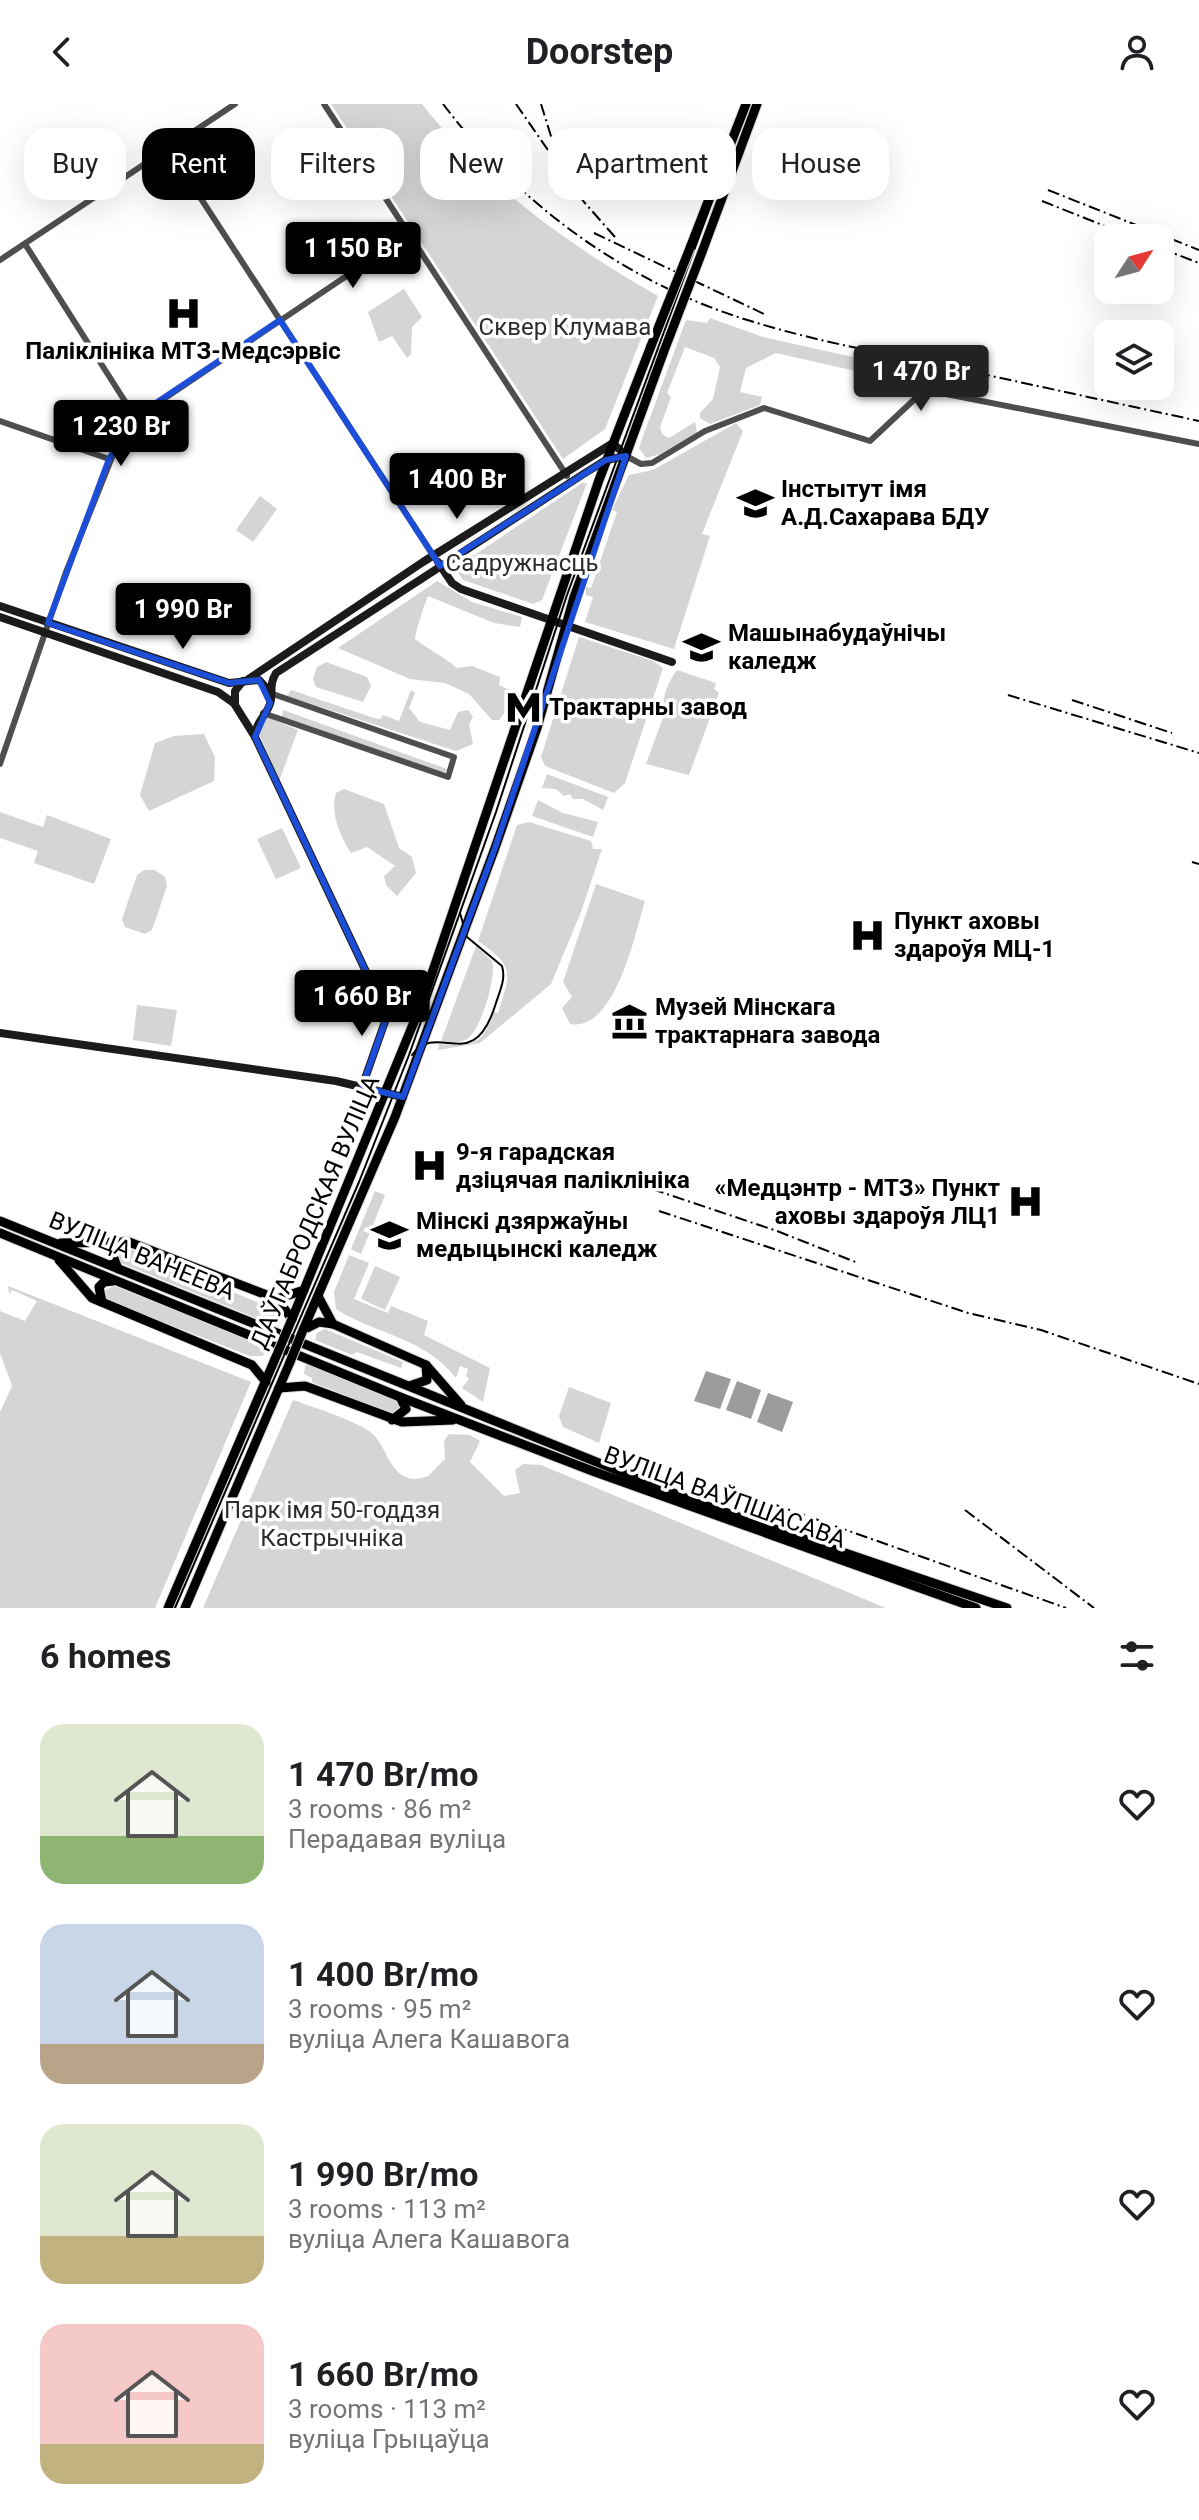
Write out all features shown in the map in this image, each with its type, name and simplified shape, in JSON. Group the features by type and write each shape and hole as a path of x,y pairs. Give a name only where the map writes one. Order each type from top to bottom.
{"main road":[{"name":"ДАЎГАБРОДСКАЯ ВУЛІЦА","path":"168,1608 387,1094 423,1000 606,460 746,104"},
{"name":"ДАЎГАБРОДСКАЯ ВУЛІЦА","path":"185,1608 403,1097 537,728 566,625 626,456 757,104"},
{"path":"362,1087 387,1016 255,737 237,708 235,691 245,680 433,555 613,443 626,456"},
{"path":"255,737 255,727 269,705 276,673 606,460 626,456"},
{"path":"499,514 505,524"},
{"path":"433,555 456,586 672,662"},
{"path":"0,606 229,683 245,680 264,683 270,693"},
{"path":"0,617 218,692 251,716 263,713"},
{"path":"147,667 150,658"},
{"path":"0,1033 362,1087 403,1097"},
{"name":"ВУЛІЦА ВАНЕЕВА","path":"0,1221 412,1385 492,1420"},
{"name":"ВУЛІЦА ВАНЕЕВА","path":"0,1233 461,1420"},
{"path":"50,1241 125,1241 277,1299 292,1319"},
{"path":"118,1269 112,1253 125,1241"},
{"path":"53,1255 92,1298 252,1365 266,1382"},
{"path":"104,1305 98,1296 99,1287 104,1282 115,1281"},
{"path":"277,1299 304,1290"},
{"path":"318,1296 333,1324"},
{"path":"303,1330 319,1322 333,1324 426,1365 464,1408"},
{"path":"252,1365 275,1359"},
{"path":"289,1364 305,1386"},
{"path":"412,1385 427,1380 426,1365"},
{"path":"279,1388 305,1386 392,1420 461,1420"},
{"path":"392,1420 406,1409 400,1397"},
{"name":"ВУЛІЦА ВАЎПШАСАВА","path":"461,1420 696,1511 976,1608"},
{"name":"ВУЛІЦА ВАЎПШАСАВА","path":"492,1420 698,1503 1007,1608"}],"street":[{"path":"198,128 235,104"},
{"path":"324,104 571,482"},
{"path":"0,260 142,165"},
{"path":"202,200 433,555"},
{"path":"0,764 48,623 109,459 125,425 409,234"},
{"path":"25,244 135,417"},
{"path":"626,456 641,464 652,463 705,431 764,408 870,441 918,396 931,391 1199,444"},
{"path":"0,421 109,459"},
{"path":"263,713 448,777 454,757 270,693"}],"highlighted area":[{"path":"280,320 440,566 606,460 626,456 495,848 403,1097 362,1087 387,1016 255,737 270,703 259,680 229,683 48,623 109,459 135,417"}],"green space":[{"name":"Сквер Клумава","path":"331,104 422,104 442,128 420,128 420,200 516,200 592,256 658,296 605,429 563,459 394,200 404,200 404,128 347,128"},
{"path":"404,289 422,317 412,327 411,354 407,358 392,336 379,342 368,312"},
{"path":"710,318 763,337 889,365 910,380 908,383 776,353 746,368 740,392 762,397 760,405 710,424 700,418 700,413 713,399 720,367 714,358 685,347 667,393 671,397 660,427 662,434 669,438 695,422 697,433 661,454 646,458 639,448 686,320 707,323"},
{"path":"736,423 743,431 702,534 710,536 674,649 585,622 593,597 586,595 586,587 591,588 617,512 612,510 629,475 653,470"},
{"name":"Садружнасць","path":"582,483 587,483 542,600 533,604 463,580 455,568"},
{"path":"260,496 277,509 253,542 236,530"},
{"path":"437,581 472,602 522,617 520,627 494,623 428,596 415,636 457,668 472,666 500,677 499,685 510,690 512,702 499,720 492,720 469,694 445,683 410,679 338,648"},
{"path":"579,637 653,661 663,668 625,783 614,793 545,766 541,757"},
{"path":"326,662 367,677 371,686 363,702 316,687 313,679 317,667"},
{"path":"677,670 716,683 714,689 719,693 689,775 646,764 665,712 666,690"},
{"path":"291,690 374,718 380,719 383,715 399,721 411,690 415,693 409,708 420,722 450,730 458,712 468,710 473,717 469,724 473,744 456,751 287,696"},
{"path":"283,710 447,769 445,773 282,717"},
{"path":"265,716 298,730 279,781 258,731"},
{"path":"204,734 215,757 214,781 149,811 140,795 155,743 174,736"},
{"path":"547,774 608,797 603,810 583,799 573,799 570,794 564,796 556,789 542,788"},
{"path":"344,789 384,804 399,848 412,857 416,873 397,896 386,885 384,876 395,866 367,847 351,853 343,839 334,801 336,793"},
{"path":"538,800 563,813 598,822 593,837 532,816"},
{"path":"0,812 43,827 47,815 111,839 94,884 34,863 38,851 0,838"},
{"path":"529,822 591,841 593,849 602,849 581,912 551,984 480,1043 438,1050 439,1044 475,1042 485,1031 494,1012 498,1013 506,988 507,971 499,957 478,941 517,825"},
{"path":"282,828 301,868 276,879 257,839"},
{"path":"144,870 155,870 165,877 167,886 152,930 145,934 125,927 122,919 137,875"},
{"path":"596,884 645,901 629,957 611,997 599,1013 586,1022 570,1024 562,1008 572,997 563,982"},
{"path":"476,946 492,961 493,968 490,990 478,1025 467,1039 441,1041"},
{"path":"137,1005 177,1010 171,1046 133,1040"},
{"path":"375,1191 385,1195 361,1254 351,1249"},
{"path":"126,1247 280,1312 278,1327 121,1263 115,1255"},
{"path":"349,1255 369,1263 354,1299 388,1313 391,1306 428,1321 424,1335 490,1368 483,1402 462,1388 469,1379 466,1376 468,1369 460,1366 456,1378 429,1353 336,1309 334,1292"},
{"path":"375,1266 400,1277 385,1310 361,1299"},
{"name":"Парк імя 50-годдзя Кастрычніка","path":"8,1286 251,1382 155,1608 0,1608 0,1412 12,1386 0,1353 0,1311 25,1321 37,1301 12,1290 9,1294"},
{"path":"114,1286 268,1346 263,1356 250,1356 109,1301 103,1291"},
{"path":"325,1329 403,1362 401,1368 357,1352 352,1355 315,1340 317,1333"},
{"path":"306,1362 400,1401 403,1406 395,1415 312,1382 312,1378 304,1374"},
{"path":"569,1387 611,1403 599,1443 563,1427 559,1416"},
{"name":"Парк імя 50-годдзя Кастрычніка","path":"293,1400 369,1431 398,1472 406,1477 415,1479 428,1476 445,1459 444,1441 449,1434 470,1435 480,1441 470,1462 504,1496 520,1493 515,1470 523,1464 541,1465 886,1608 203,1608"}],"shaded area":[{"path":"706,1371 731,1379 720,1409 694,1401"},
{"path":"737,1381 761,1390 751,1419 726,1410"},
{"path":"768,1393 793,1402 782,1432 757,1422"}],"tram line":[{"path":"175,1608 359,1182 409,1055 496,812 567,595 748,104"},
{"path":"412,1055 433,1042 456,1044 477,1038 487,1025 496,1003 503,980 502,966 467,937 460,913"}],"railway":[{"path":"443,104 472,139 536,203 609,256 690,299 759,324 813,338 1199,421"},
{"path":"516,104 584,202 615,237"},
{"path":"541,104 548,128"},
{"path":"1048,190 1199,250"},
{"path":"1042,201 1100,224"},
{"path":"594,233 764,314"},
{"path":"1174,253 1199,263"},
{"path":"1008,695 1199,753"},
{"path":"1072,700 1172,733"},
{"path":"1192,862 1199,864"},
{"path":"652,1189 777,1231 858,1263"},
{"path":"659,1211 968,1313 1041,1330 1199,1384"},
{"path":"773,1504 1066,1608"},
{"path":"965,1510 1094,1608"}],"place":[{"name":"Паліклініка МТЗ-Медсэрвіс","path":"183,314"},
{"name":"Інстытут імя А.Д.Сахарава БДУ","path":"755,503"},
{"name":"Машынабудаўнічы каледж","path":"702,647"},
{"name":"Трактарны завод","path":"523,707"},
{"name":"Пункт аховы здароўя МЦ-1","path":"868,935"},
{"name":"Музей Мінскага трактарнага завода","path":"629,1021"},
{"name":"9-я гарадская дзіцячая паліклініка","path":"430,1166"},
{"name":"«Медцэнтр - МТЗ» Пункт аховы здароўя ЛЦ1","path":"1026,1202"},
{"name":"Мінскі дзяржаўны медыцынскі каледж","path":"390,1235"}]}
